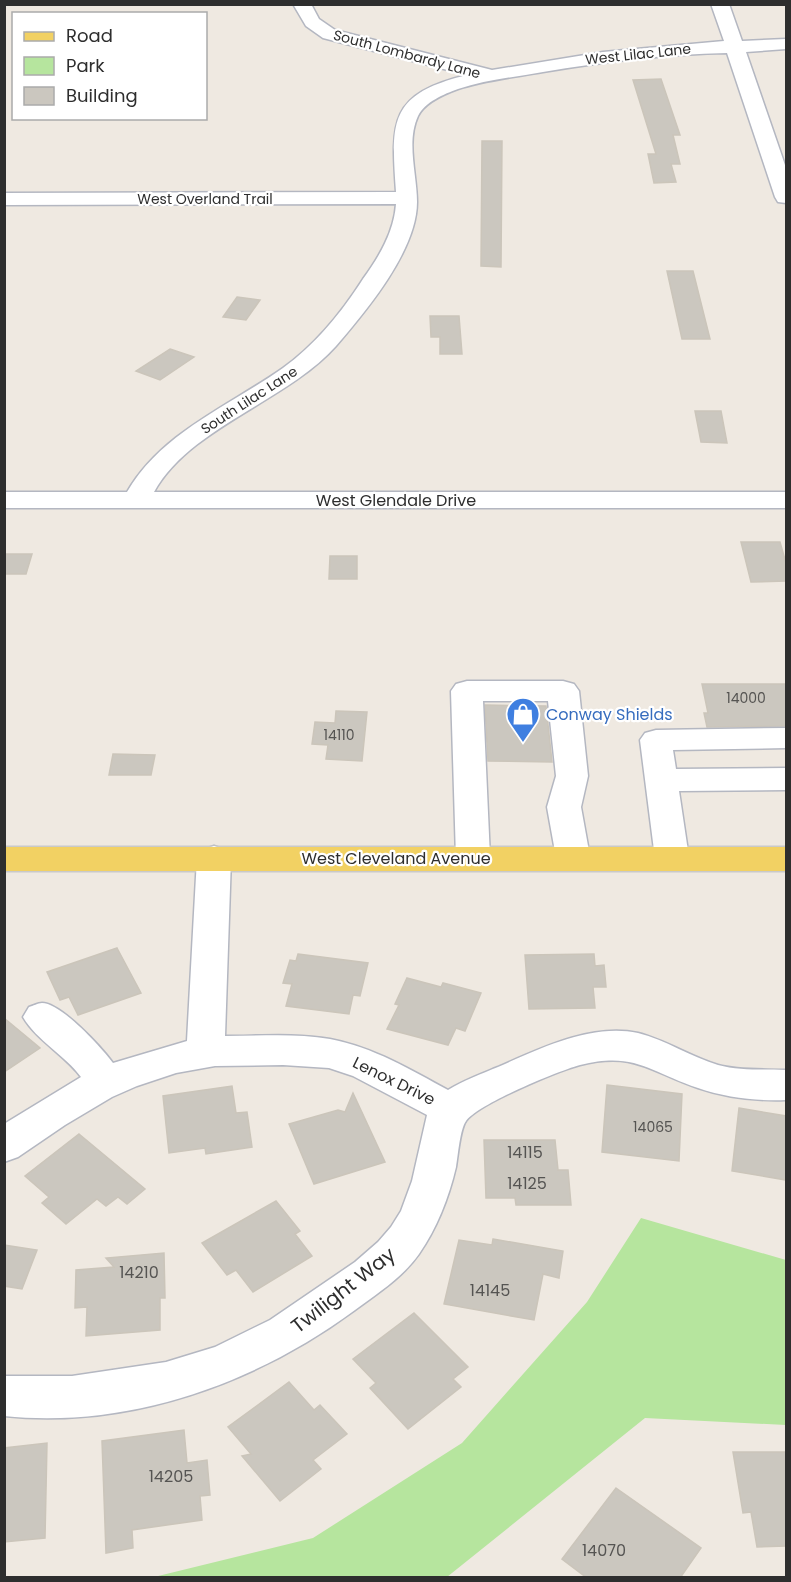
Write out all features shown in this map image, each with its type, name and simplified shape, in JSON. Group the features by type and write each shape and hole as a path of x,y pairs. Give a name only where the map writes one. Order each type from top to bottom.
{"main road":[{"name":"West Cleveland Avenue","path":"4,859 573,857 786,859"}],"street":[{"name":"South Lombardy Lane","path":"302,4 304,13 312,23 329,34 490,76"},
{"path":"720,4 733,47 783,176 786,197"},
{"name":"West Lilac Lane","path":"490,76 567,62 637,53 786,44"},
{"name":"South Lilac Lane","path":"136,500 143,484 164,459 186,441 278,384 317,352 361,298 395,245 405,220 404,131 413,108 437,92 490,76"},
{"name":"West Overland Trail","path":"4,199 406,198"},
{"name":"West Glendale Drive","path":"4,500 786,500"},
{"path":"473,858 467,691 563,691 572,776 564,807 573,857"},
{"path":"672,858 656,740 786,738"},
{"path":"661,780 786,779"},
{"path":"205,1052 214,858"},
{"path":"42,1017 88,1059 106,1082"},
{"name":"Lenox Drive","path":"4,1146 55,1109 106,1082 142,1066 205,1052 282,1049 339,1056 358,1062 450,1109 460,1101 532,1068 579,1051 612,1046 641,1049 709,1077 756,1085 786,1085"},
{"name":"Twilight Way","path":"4,1396 57,1398 118,1391 193,1376 252,1353 302,1325 373,1272 404,1242 418,1220 427,1198 445,1119 450,1109"}],"green space":[{"path":"641,1218 786,1260 786,1425 645,1418 447,1577 154,1577 313,1538 462,1443 587,1302"}],"building":[{"path":"661,79 680,135 673,135 680,164 671,164 676,182 654,183 648,154 656,154 633,80"},
{"path":"482,141 502,141 501,267 481,266"},
{"path":"667,271 693,271 710,339 682,339"},
{"path":"237,297 260,300 246,320 223,317"},
{"path":"430,316 459,316 462,354 440,354 440,337 431,337"},
{"path":"170,349 194,357 160,380 136,371"},
{"path":"695,411 721,411 727,443 701,442"},
{"path":"741,542 780,542 786,563 786,581 751,582"},
{"path":"4,554 32,554 26,574 4,574"},
{"path":"330,556 357,556 357,579 329,579"},
{"path":"702,684 786,684 786,726 707,727 704,713 708,713"},
{"path":"485,705 546,706 552,762 488,761"},
{"path":"336,711 367,712 362,761 326,759 328,745 312,744 315,722 335,723"},
{"path":"113,754 155,755 151,775 109,775"},
{"path":"117,948 141,993 78,1015 69,997 60,1000 47,972"},
{"path":"298,954 368,963 360,996 353,995 349,1014 286,1006 292,984 283,983 290,960 296,961"},
{"path":"594,954 595,966 604,965 606,987 593,987 595,1008 529,1009 525,955"},
{"path":"407,978 441,987 443,983 481,993 465,1031 456,1028 448,1045 387,1029 399,1005 395,1004"},
{"path":"4,1018 40,1048 4,1072"},
{"path":"607,1085 682,1094 679,1161 602,1152"},
{"path":"232,1086 236,1113 247,1112 252,1147 206,1154 205,1148 169,1153 163,1096"},
{"path":"353,1093 385,1162 314,1184 289,1124 338,1110 345,1112"},
{"path":"739,1108 786,1116 786,1180 732,1171"},
{"path":"79,1134 145,1189 127,1204 118,1197 106,1206 97,1199 66,1224 42,1203 49,1197 25,1176"},
{"path":"484,1140 555,1140 558,1170 568,1170 571,1205 516,1205 515,1198 486,1198"},
{"path":"276,1201 300,1231 295,1234 312,1256 253,1292 236,1270 227,1275 202,1243"},
{"path":"493,1239 563,1251 559,1278 543,1274 534,1320 444,1304 459,1240 492,1245"},
{"path":"4,1245 37,1250 22,1289 4,1286"},
{"path":"164,1253 165,1298 160,1298 160,1330 86,1336 87,1307 75,1308 76,1270 114,1267 106,1258"},
{"path":"414,1313 468,1367 453,1379 461,1387 408,1429 370,1388 376,1383 353,1359"},
{"path":"289,1382 314,1410 320,1405 347,1434 313,1460 321,1469 280,1501 242,1456 251,1454 228,1427"},
{"path":"184,1430 187,1463 207,1460 210,1495 200,1496 202,1520 132,1530 133,1548 106,1553 102,1441"},
{"path":"47,1443 45,1538 4,1542 4,1448"},
{"path":"733,1452 786,1452 786,1546 757,1547 751,1512 743,1513"},
{"path":"616,1488 701,1548 680,1578 587,1578 562,1559"}],"place":[{"name":"Conway Shields","path":"523,743"}]}
